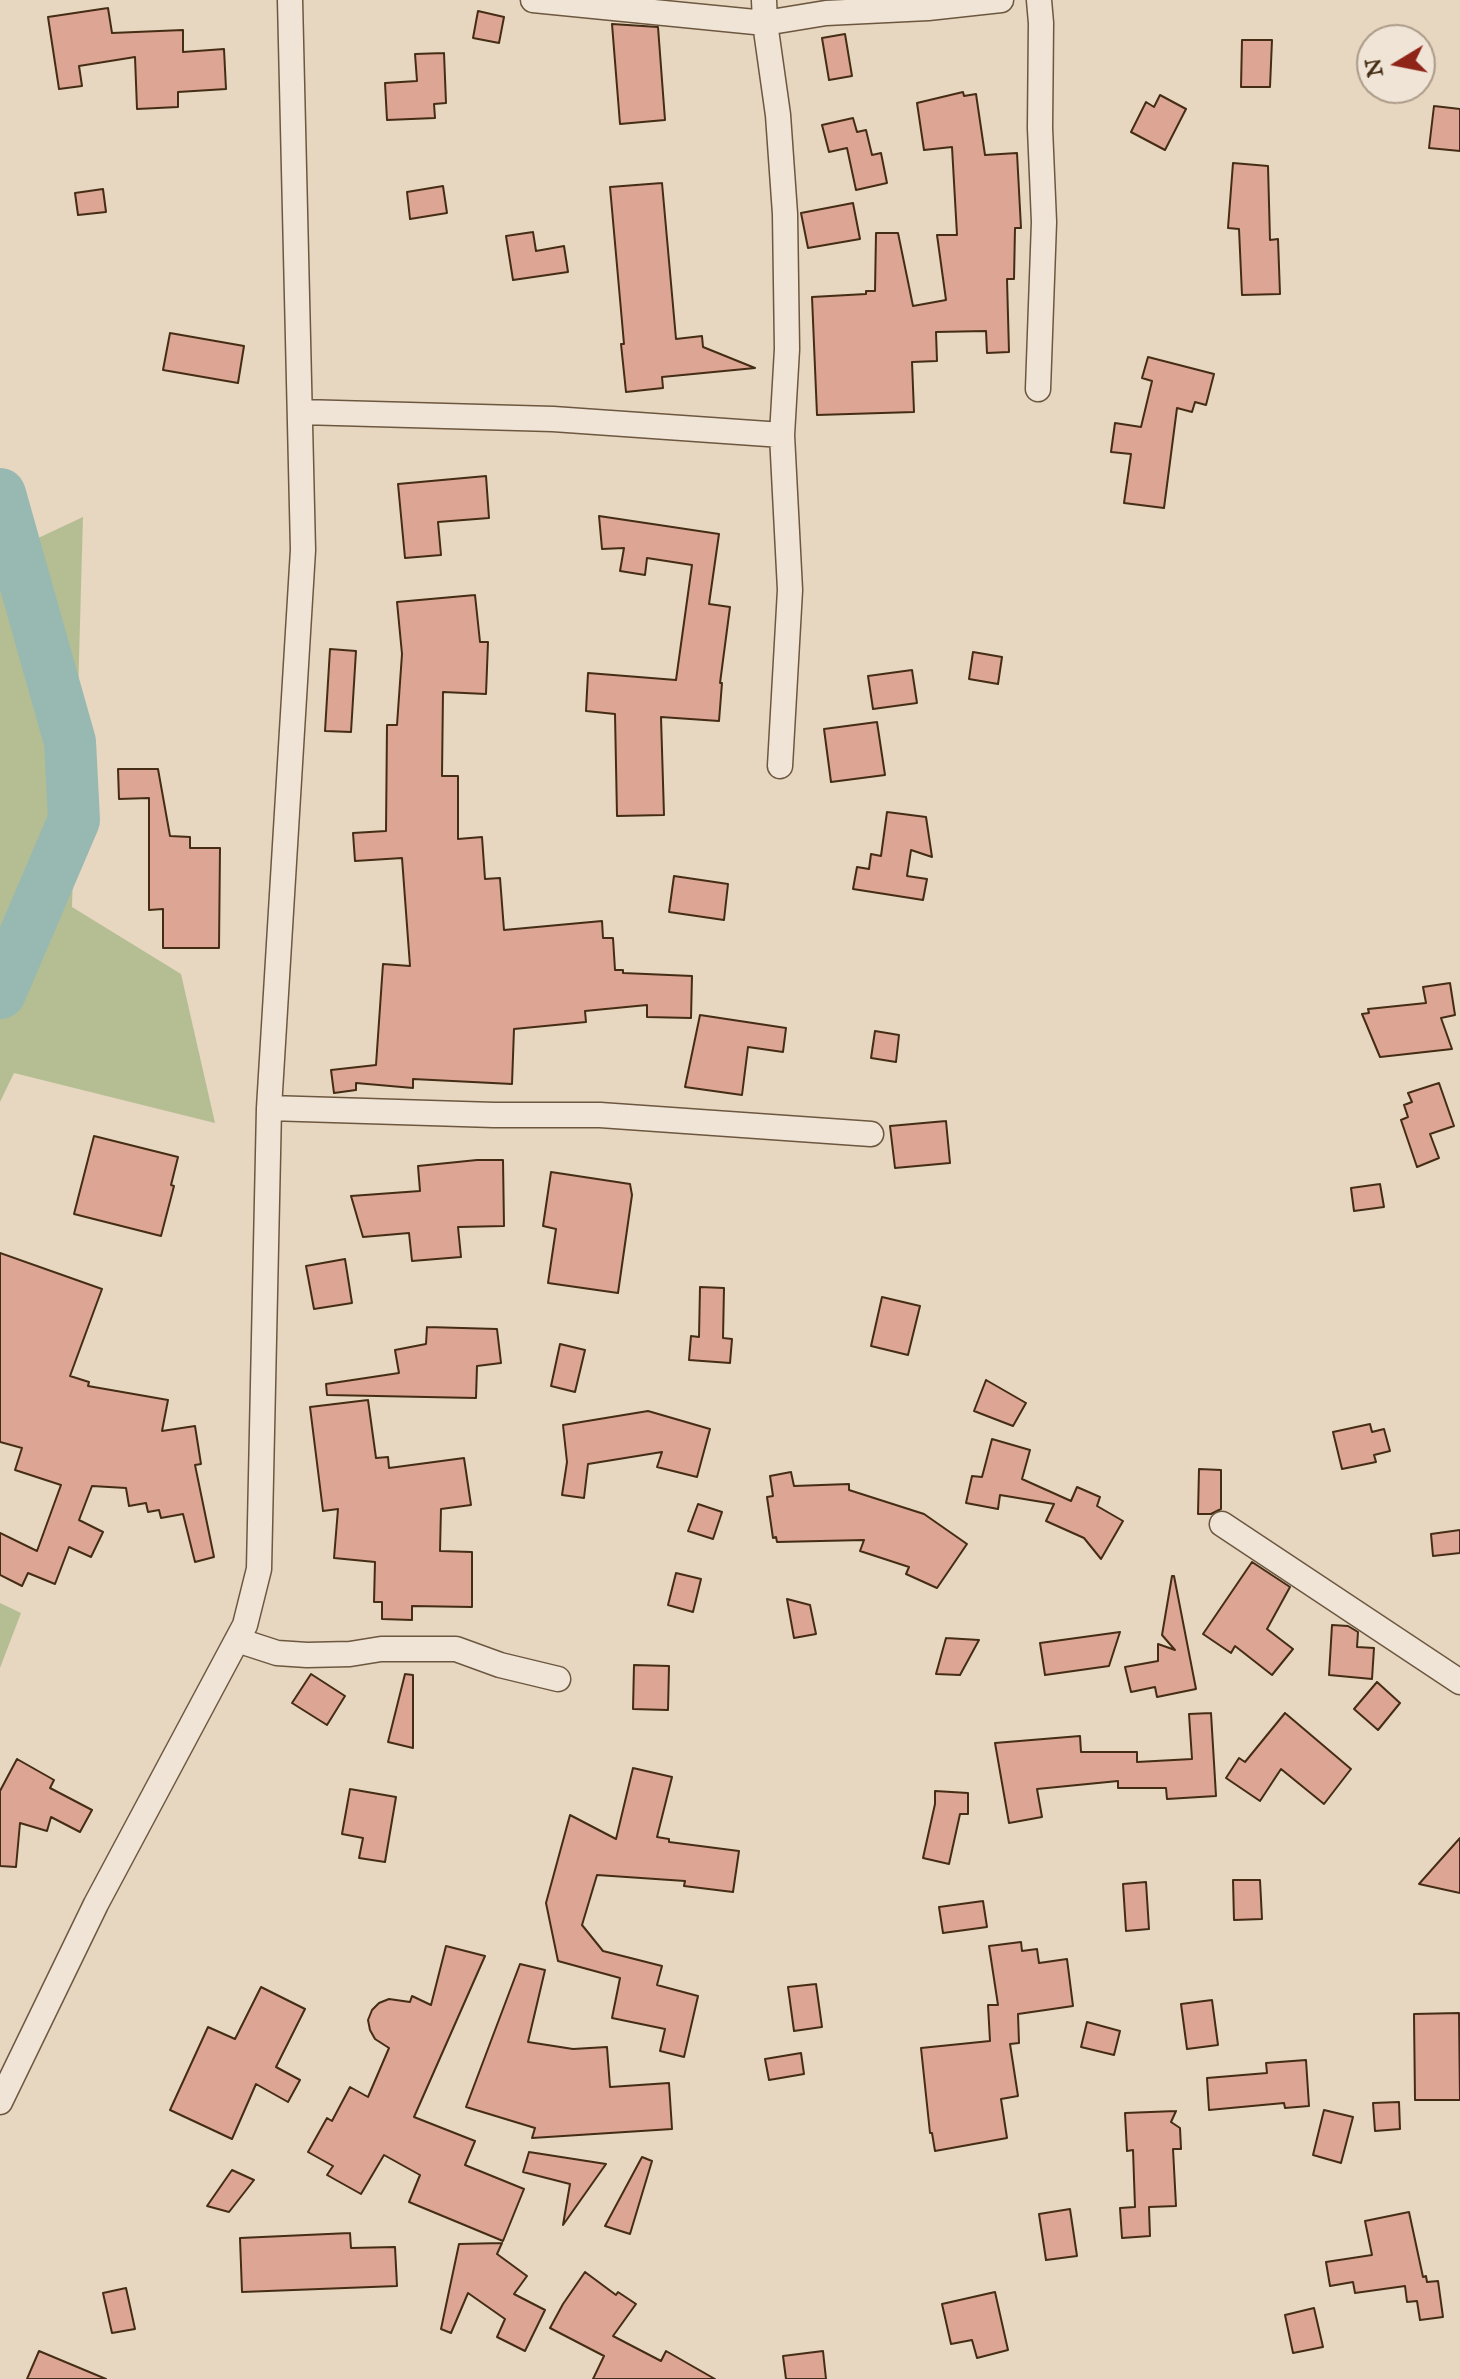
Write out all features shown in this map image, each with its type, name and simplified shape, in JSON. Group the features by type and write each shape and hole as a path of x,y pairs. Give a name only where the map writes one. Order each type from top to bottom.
{"street":[{"path":"0,2102 96,1904 245,1625 259,1569 269,1108 303,550 290,0"},
{"path":"533,0 826,13 928,8 1001,0"},
{"path":"1038,389 1044,222 1039,0"},
{"path":"764,11 778,115 785,214 787,349 782,435 790,590 780,766"},
{"path":"301,412 553,419 782,435"},
{"path":"269,1108 600,1115 871,1134"},
{"path":"1222,1524 1460,1682"},
{"path":"237,1640 277,1653 307,1655 350,1654 381,1649 456,1649 500,1665 558,1679"}],"green space":[{"path":"83,517 72,907 181,974 215,1123 14,1073 0,1102 0,556"},
{"path":"0,1603 21,1613 0,1668"}],"building":[{"path":"108,8 112,33 183,30 183,52 224,49 226,89 178,92 178,107 137,109 135,57 79,66 82,86 59,89 48,17"},
{"path":"478,11 504,17 499,43 473,38"},
{"path":"612,24 658,27 665,120 620,124"},
{"path":"845,34 852,76 829,80 822,38"},
{"path":"1242,40 1272,40 1270,87 1241,87"},
{"path":"444,53 446,103 434,104 435,118 387,120 385,83 417,81 415,54"},
{"path":"963,92 964,96 976,94 985,155 1017,153 1021,228 1015,228 1014,279 1007,279 1009,352 987,353 986,331 936,332 937,361 912,362 914,412 817,415 812,297 875,291 876,233 898,233 913,306 946,300 937,235 957,235 952,147 924,150 917,103"},
{"path":"1160,95 1186,109 1165,150 1131,132 1146,102 1154,107"},
{"path":"1434,106 1460,109 1460,151 1429,148"},
{"path":"853,118 857,132 866,130 872,155 881,153 887,183 856,190 847,148 829,152 822,125"},
{"path":"1233,163 1268,166 1270,240 1278,239 1280,294 1242,295 1239,229 1228,228"},
{"path":"662,183 676,339 702,336 703,347 755,368 662,377 663,388 626,392 610,187"},
{"path":"443,186 447,213 410,219 407,192"},
{"path":"103,189 106,212 78,215 75,193"},
{"path":"853,203 860,239 808,248 801,213"},
{"path":"533,232 536,251 564,246 568,272 513,280 506,236"},
{"path":"170,333 244,346 238,383 163,370"},
{"path":"1148,357 1214,374 1206,405 1195,402 1192,412 1177,408 1164,508 1124,503 1131,454 1111,452 1115,423 1141,427 1152,381 1142,378"},
{"path":"486,476 489,518 438,522 441,555 405,558 398,484"},
{"path":"599,516 719,534 709,604 730,607 720,683 719,721 661,717 664,815 617,816 615,714 586,711 588,673 676,680 692,565 647,558 645,575 620,571 624,548 602,549"},
{"path":"475,595 480,642 488,642 486,694 443,692 442,776 458,776 458,839 482,837 485,879 500,878 504,930 602,921 603,938 613,938 615,970 692,976 691,1018 647,1017 647,1005 585,1011 586,1022 514,1029 512,1084 413,1079 413,1088 356,1083 356,1090 334,1093 331,1070 376,1065 383,964 410,966 402,858 355,861 353,833 386,831 387,725 397,725 402,654 397,602"},
{"path":"330,649 356,651 351,732 325,731"},
{"path":"973,652 1002,657 998,684 969,679"},
{"path":"912,670 917,703 873,709 868,676"},
{"path":"877,722 885,775 831,782 824,729"},
{"path":"118,769 158,769 170,836 190,837 190,848 220,848 219,948 163,948 163,909 149,910 149,798 119,799"},
{"path":"887,812 926,817 932,857 911,850 907,876 927,879 923,900 853,889 857,867 869,869 871,854 881,856"},
{"path":"674,876 728,884 724,920 669,912"},
{"path":"1450,983 1455,1015 1441,1018 1452,1049 1380,1057 1362,1014 1369,1013 1368,1009 1426,1003 1423,987"},
{"path":"700,1015 786,1028 783,1052 748,1047 742,1095 685,1087"},
{"path":"875,1031 899,1035 896,1062 871,1058"},
{"path":"1439,1083 1454,1126 1430,1134 1439,1158 1417,1167 1401,1120 1408,1117 1404,1105 1412,1102 1408,1093"},
{"path":"946,1121 950,1163 895,1168 890,1126"},
{"path":"94,1136 178,1157 161,1236 74,1214"},
{"path":"503,1160 504,1226 458,1227 461,1257 412,1261 409,1233 363,1237 351,1196 420,1191 418,1166"},
{"path":"551,1172 630,1184 632,1195 618,1293 548,1283 556,1229 543,1226"},
{"path":"1380,1184 1384,1207 1354,1211 1351,1188"},
{"path":"0,1253 102,1289 70,1376 89,1382 88,1386 168,1400 162,1431 195,1426 201,1464 195,1465 214,1557 195,1562 183,1514 161,1518 159,1510 148,1512 146,1503 129,1506 126,1488 92,1486 79,1520 103,1532 91,1557 69,1547 55,1584 28,1573 22,1586 0,1575 0,1533 37,1551 61,1485 15,1470 22,1448 0,1442"},
{"path":"345,1259 352,1303 314,1309 306,1266"},
{"path":"700,1287 724,1288 723,1338 732,1339 730,1363 689,1360 691,1336 699,1337"},
{"path":"882,1297 920,1306 908,1355 871,1346"},
{"path":"427,1327 497,1329 501,1363 477,1366 476,1398 327,1395 326,1384 399,1373 395,1350 426,1344"},
{"path":"560,1344 585,1350 575,1392 551,1386"},
{"path":"986,1380 1026,1403 1013,1426 974,1411"},
{"path":"368,1400 376,1458 388,1457 389,1468 464,1458 471,1505 441,1509 440,1551 472,1552 472,1607 412,1606 412,1620 382,1619 382,1602 374,1602 375,1562 334,1558 338,1509 323,1511 310,1407"},
{"path":"648,1411 710,1429 697,1477 657,1467 662,1452 588,1464 584,1498 562,1495 567,1462 563,1425"},
{"path":"1370,1424 1372,1432 1384,1429 1390,1451 1374,1455 1376,1462 1342,1469 1333,1432"},
{"path":"992,1439 1030,1450 1022,1479 1071,1501 1077,1487 1100,1497 1097,1506 1123,1521 1101,1559 1084,1538 1046,1521 1054,1504 1000,1495 998,1509 966,1503 972,1476 982,1477"},
{"path":"1199,1469 1221,1470 1221,1509 1211,1514 1198,1514"},
{"path":"791,1472 794,1486 849,1484 849,1490 924,1514 967,1544 937,1588 906,1574 909,1567 860,1551 864,1540 777,1542 776,1537 773,1538 767,1497 773,1496 770,1476"},
{"path":"698,1504 722,1512 713,1539 688,1531"},
{"path":"1460,1530 1460,1553 1433,1556 1431,1534"},
{"path":"1252,1562 1290,1587 1267,1629 1293,1649 1272,1675 1235,1646 1231,1653 1203,1634"},
{"path":"676,1573 701,1579 693,1612 668,1605"},
{"path":"1172,1576 1196,1689 1157,1697 1155,1687 1131,1692 1125,1667 1158,1661 1158,1644 1175,1650 1162,1635"},
{"path":"787,1599 810,1605 816,1634 794,1638"},
{"path":"1332,1625 1348,1626 1358,1632 1357,1647 1374,1648 1372,1679 1329,1675"},
{"path":"1120,1632 1109,1666 1045,1675 1040,1643"},
{"path":"946,1638 979,1640 960,1675 936,1674"},
{"path":"634,1665 669,1666 668,1710 633,1709"},
{"path":"311,1674 345,1696 327,1725 292,1703"},
{"path":"405,1674 413,1675 413,1748 388,1742"},
{"path":"1377,1682 1400,1703 1378,1730 1354,1709"},
{"path":"1211,1713 1216,1796 1167,1799 1166,1788 1118,1788 1118,1781 1037,1789 1042,1817 1009,1823 995,1743 1080,1736 1081,1752 1137,1752 1137,1762 1192,1759 1189,1714"},
{"path":"1285,1713 1351,1769 1324,1804 1281,1769 1260,1801 1226,1778 1239,1758 1245,1762"},
{"path":"17,1759 54,1780 50,1788 92,1810 80,1832 51,1817 47,1831 20,1823 16,1867 0,1866 0,1791"},
{"path":"633,1768 672,1777 657,1837 669,1839 669,1842 739,1851 733,1892 684,1886 685,1881 597,1875 582,1925 603,1951 662,1966 657,1985 698,1996 684,2057 660,2051 665,2029 612,2018 620,1978 558,1961 546,1903 570,1815 616,1839"},
{"path":"350,1789 396,1797 385,1862 359,1858 363,1838 342,1834"},
{"path":"935,1791 968,1793 968,1814 960,1814 949,1864 923,1858"},
{"path":"1460,1838 1460,1893 1419,1884"},
{"path":"1233,1880 1260,1880 1262,1919 1234,1920"},
{"path":"1146,1882 1149,1929 1126,1931 1123,1884"},
{"path":"983,1901 987,1927 943,1933 939,1907"},
{"path":"1021,1942 1022,1951 1037,1949 1039,1963 1067,1959 1073,2006 1018,2014 1019,2043 1010,2044 1018,2096 1001,2099 1007,2138 935,2151 930,2133 921,2048 990,2041 988,2005 998,2005 989,1946"},
{"path":"446,1946 485,1956 414,2117 475,2141 465,2165 524,2189 503,2241 409,2202 420,2175 384,2155 361,2194 327,2175 333,2166 308,2152 327,2118 332,2121 350,2087 368,2097 389,2048 375,2039 370,2030 368,2020 372,2010 389,1999 410,2002 412,1996 431,2005"},
{"path":"520,1964 545,1970 528,2042 573,2049 607,2047 610,2087 669,2083 672,2129 532,2138 535,2128 466,2107"},
{"path":"816,1984 822,2027 794,2031 788,1987"},
{"path":"261,1987 305,2009 276,2067 300,2080 288,2102 256,2084 232,2139 170,2110 208,2027 235,2039"},
{"path":"1212,2000 1218,2045 1187,2049 1181,2004"},
{"path":"1459,2013 1460,2100 1415,2100 1414,2014"},
{"path":"1087,2022 1120,2031 1114,2055 1081,2047"},
{"path":"801,2053 804,2074 769,2080 765,2059"},
{"path":"1306,2060 1309,2106 1285,2108 1284,2103 1209,2110 1207,2078 1267,2073 1266,2063"},
{"path":"1399,2102 1400,2129 1375,2131 1373,2103"},
{"path":"1324,2110 1353,2117 1341,2163 1313,2155"},
{"path":"1176,2111 1171,2122 1180,2128 1181,2149 1173,2149 1176,2206 1149,2207 1150,2236 1122,2238 1120,2208 1135,2207 1133,2150 1127,2151 1125,2113"},
{"path":"529,2152 606,2164 563,2225 570,2184 523,2172"},
{"path":"642,2157 652,2161 630,2234 605,2226"},
{"path":"232,2170 254,2180 229,2212 207,2206"},
{"path":"1070,2209 1077,2256 1046,2260 1039,2214"},
{"path":"1409,2212 1423,2277 1426,2276 1427,2282 1438,2281 1443,2317 1420,2320 1417,2301 1407,2302 1405,2286 1355,2293 1353,2282 1330,2286 1326,2262 1372,2255 1365,2221"},
{"path":"350,2233 351,2248 395,2247 397,2286 242,2292 240,2238"},
{"path":"502,2243 497,2254 527,2276 514,2294 545,2310 525,2351 497,2337 505,2319 468,2293 451,2333 441,2329 459,2244"},
{"path":"585,2272 616,2295 618,2292 636,2304 613,2336 661,2361 666,2351 715,2379 593,2379 604,2356 550,2328"},
{"path":"126,2288 135,2329 112,2333 103,2293"},
{"path":"995,2292 1008,2350 977,2358 972,2340 951,2344 942,2304"},
{"path":"1314,2308 1323,2347 1293,2353 1285,2315"},
{"path":"39,2351 106,2379 27,2379"},
{"path":"823,2351 826,2379 786,2379 783,2356"}],"waterway":[{"path":"0,494 70,742 74,820 0,993"}]}
